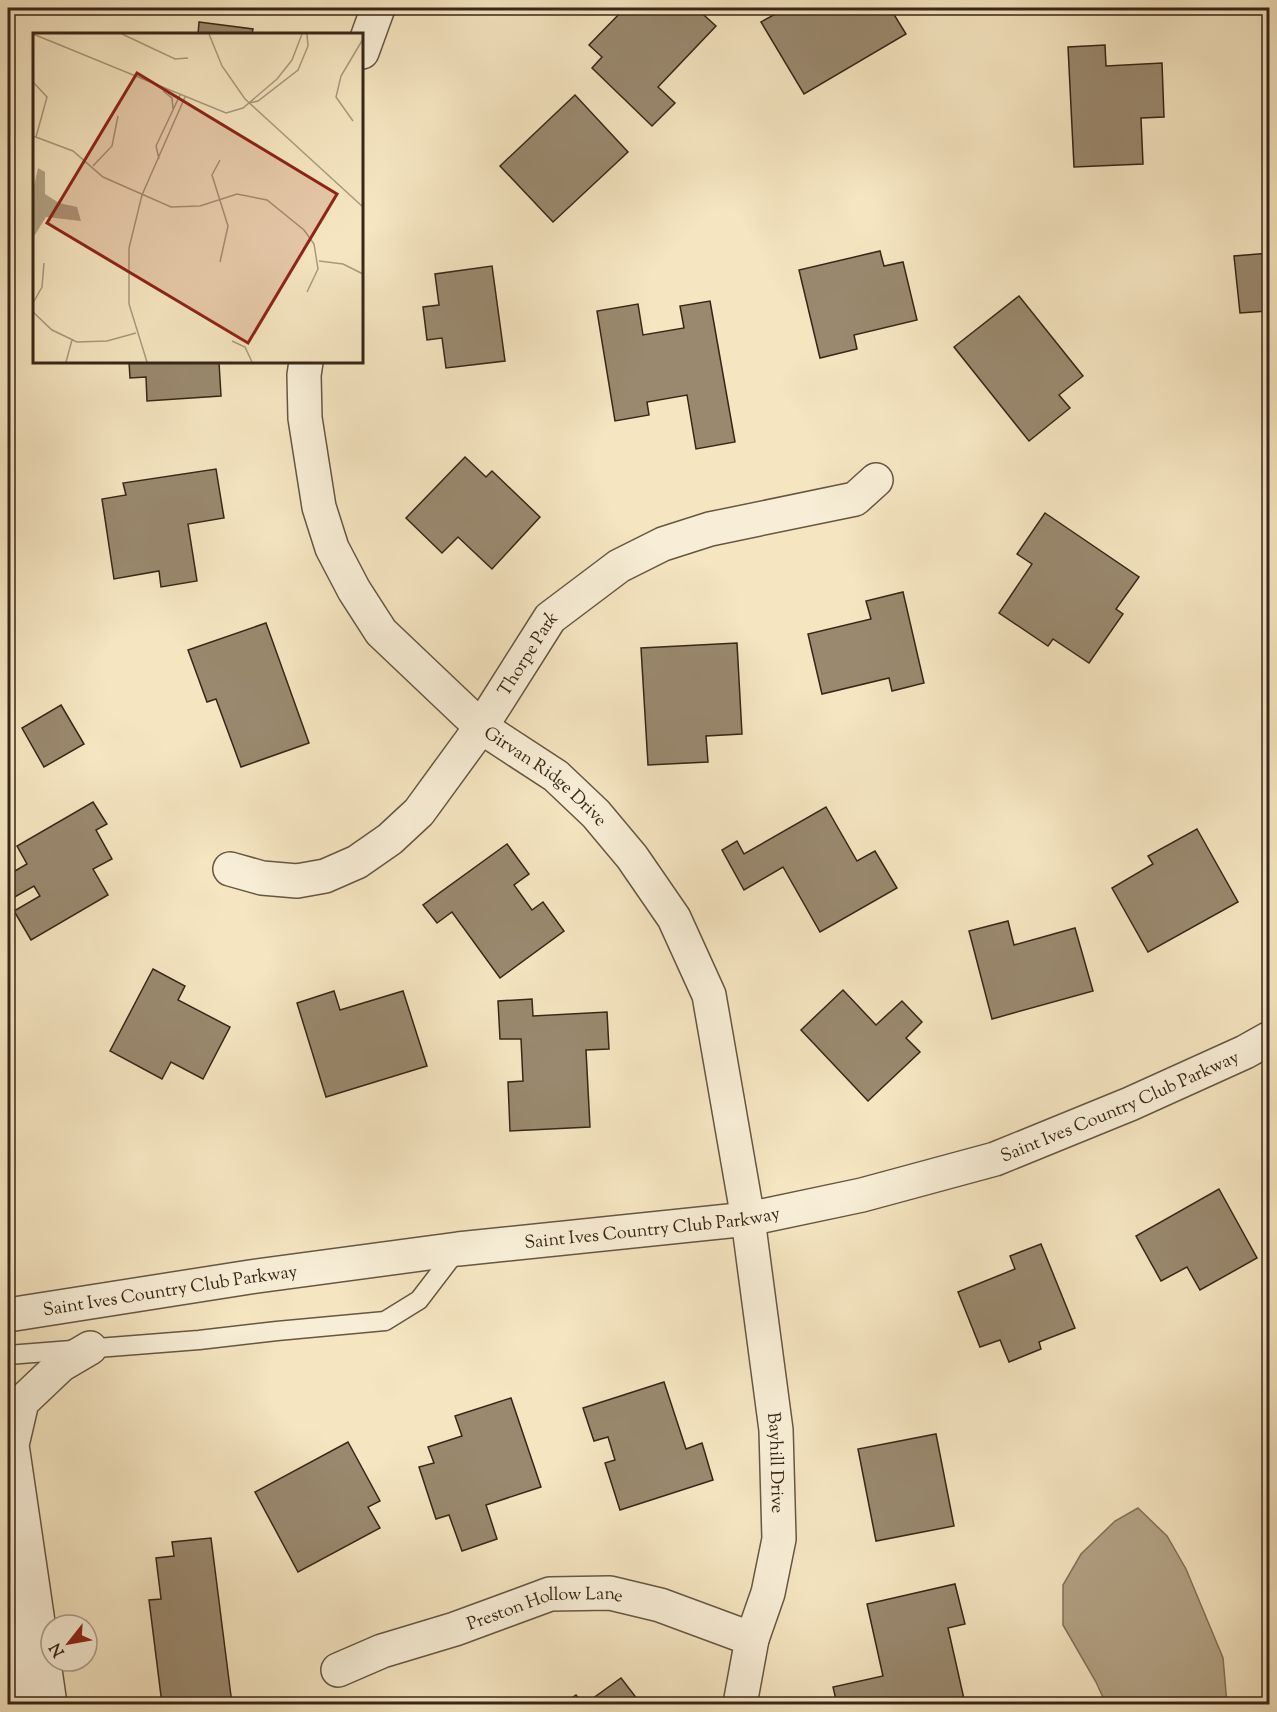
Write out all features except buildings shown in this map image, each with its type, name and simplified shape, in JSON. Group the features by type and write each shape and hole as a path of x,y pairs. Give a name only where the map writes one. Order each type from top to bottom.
{"street":[{"path":"363,49 378,8"},
{"name":"Girvan Ridge Drive","path":"306,363 305,418 319,507 332,548 354,590 381,632 480,727 556,776 596,814 632,856 674,918 709,995 748,1219"},
{"name":"Thorpe Park","path":"230,868 262,878 297,881 325,876 357,862 390,839 419,812 480,727 550,618 619,566 663,544 710,529 855,499 876,480"},
{"name":"Saint Ives Country Club Parkway","path":"8,1316 250,1277 458,1250 748,1219 862,1195 995,1159 1130,1104 1245,1052 1269,1038"},
{"name":"Bayhill Drive","path":"740,1704 752,1639 768,1593 778,1539 776,1430 748,1219"},
{"path":"50,1704 12,1445 22,1402 61,1365 90,1348"},
{"name":"Preston Hollow Lane","path":"338,1670 382,1651 455,1629 550,1594 610,1593 660,1605 752,1639"},
{"path":"8,1594 24,1704"}],"lane":[{"path":"8,1355 199,1340 385,1321 419,1300 458,1250"}],"shaded area":[{"path":"1138,1508 1167,1536 1186,1569 1223,1658 1227,1704 1106,1704 1063,1625 1063,1585 1081,1554 1115,1521"}]}
